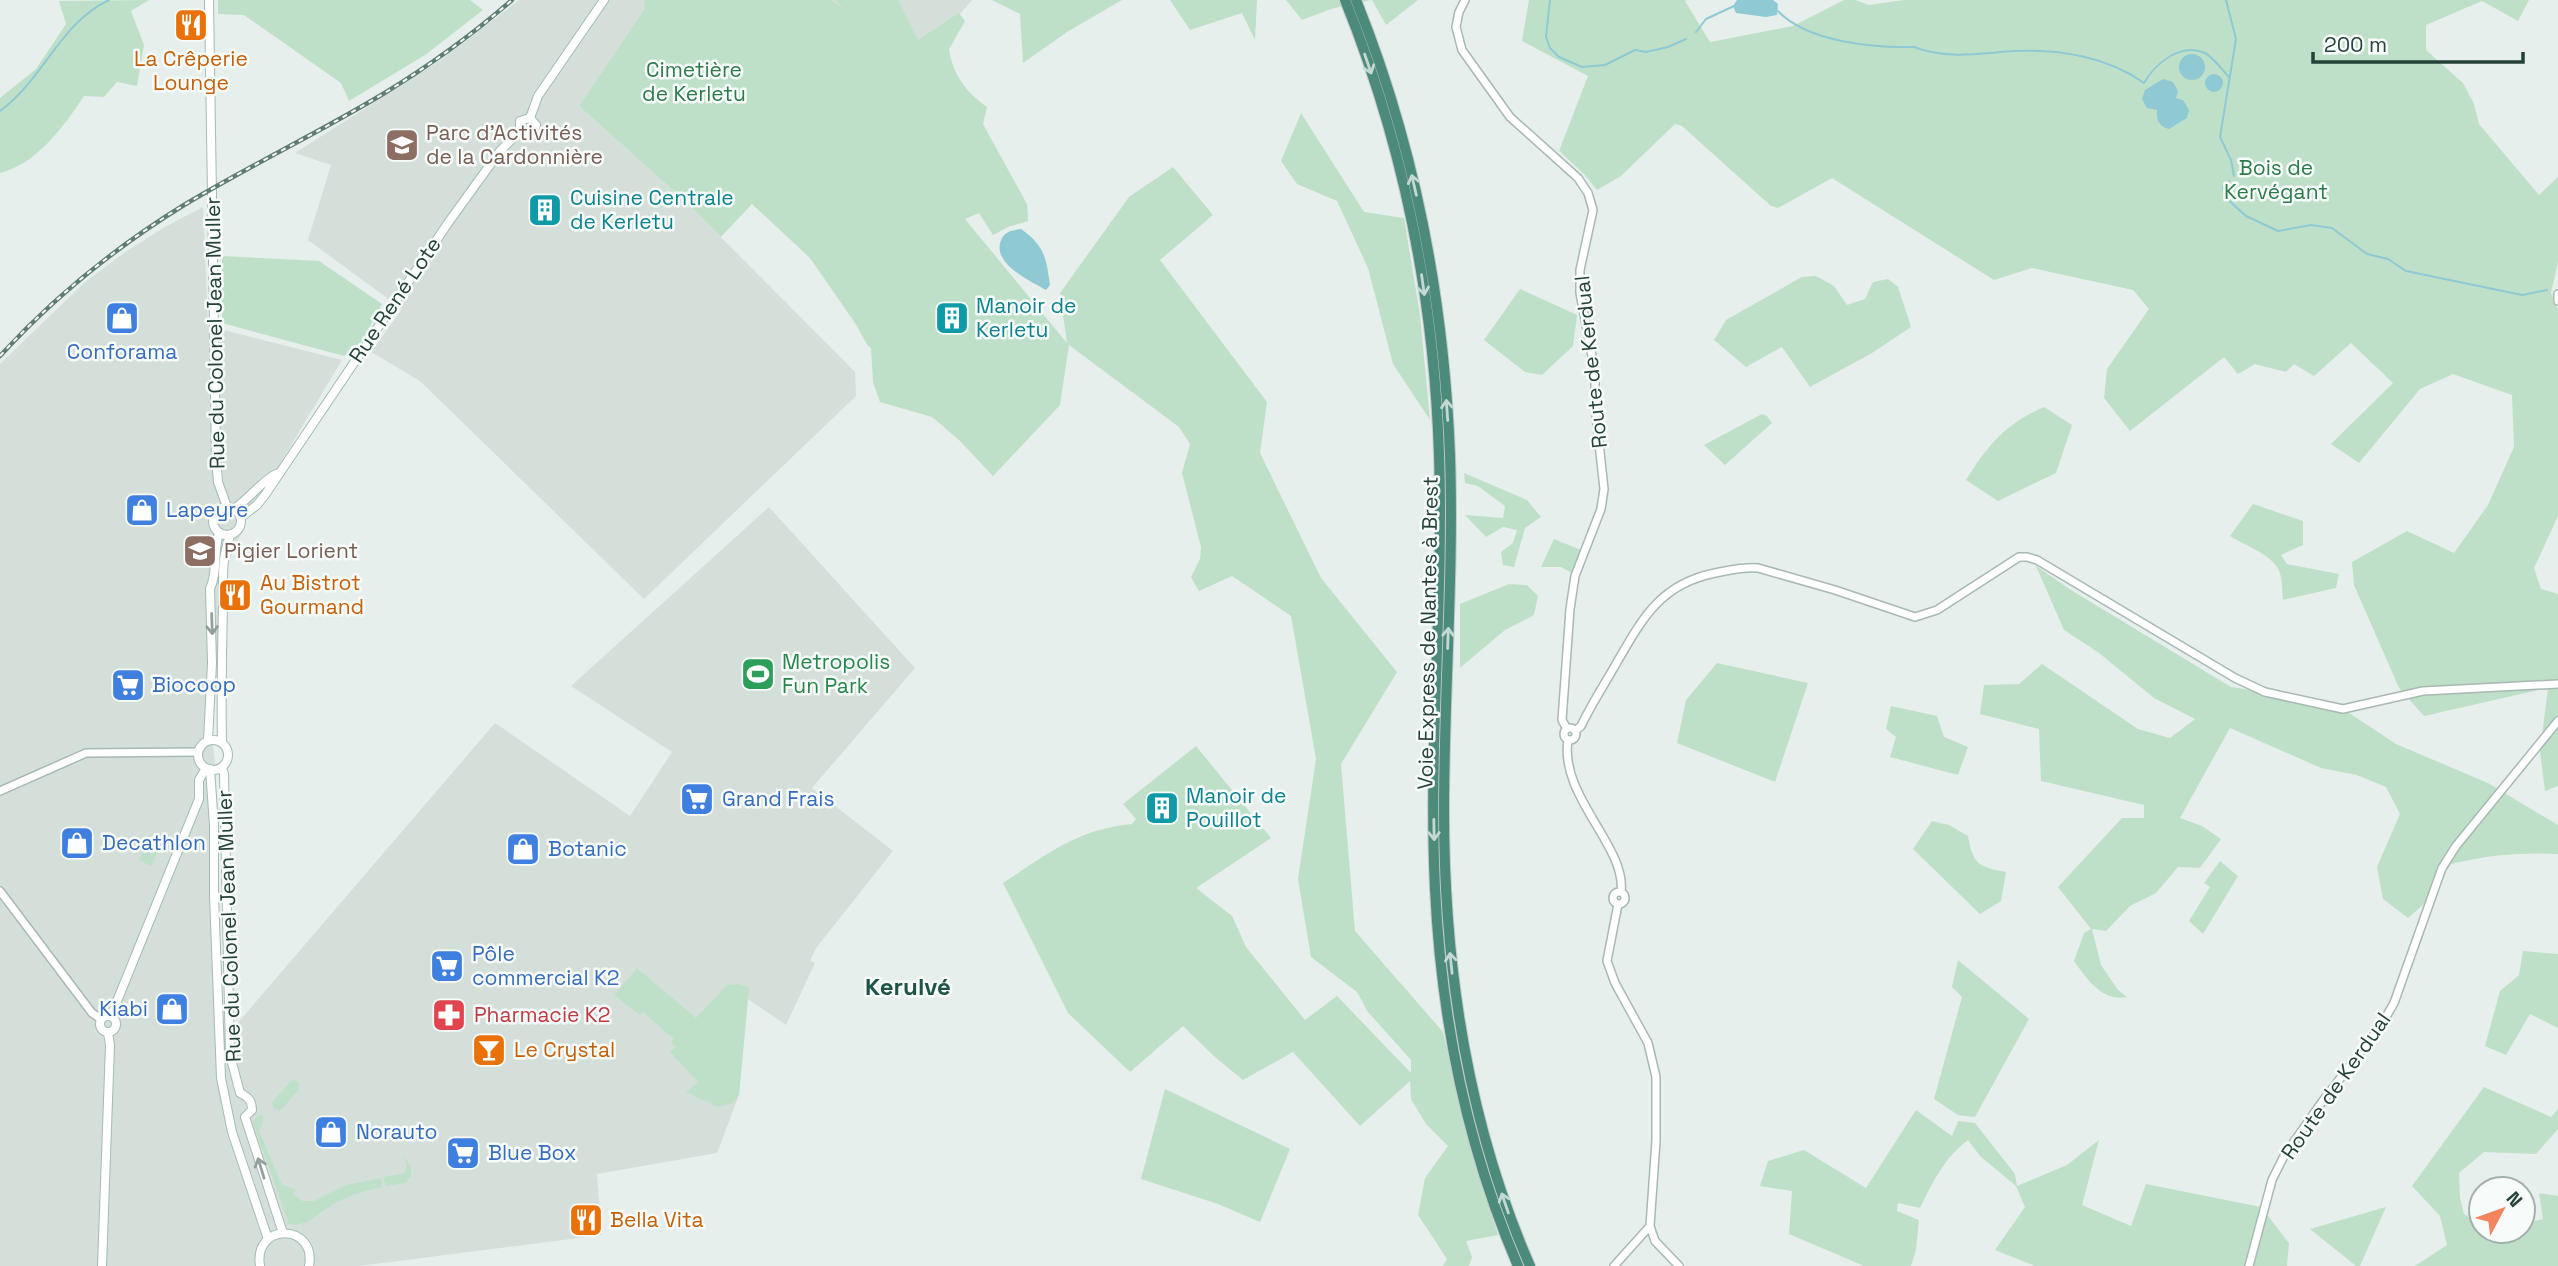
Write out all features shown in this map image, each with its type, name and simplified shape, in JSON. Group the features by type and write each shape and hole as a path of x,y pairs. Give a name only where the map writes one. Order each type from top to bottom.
{"highway":[{"name":"Voie Express de Nantes à Brest","path":"1345,0 1376,87 1400,171 1412,222 1428,320 1438,425 1440,500 1434,813 1440,957 1450,1032 1465,1104 1488,1186 1518,1266"},
{"name":"Voie Express de Nantes à Brest","path":"1356,0 1389,94 1413,179 1438,320 1450,455 1444,812 1450,955 1471,1091 1498,1183 1530,1266"}],"main road":[{"name":"Rue du Colonel Jean Muller","path":"209,0 218,482 216,512"},
{"path":"530,118 538,96 604,0"},
{"path":"530,118 537,125 534,132 525,135 520,131 520,121 530,118"},
{"name":"Rue René Lote","path":"240,517 257,505 448,223 500,151 520,131"},
{"name":"Rue René Lote","path":"231,508 254,495 268,477 276,474"},
{"name":"Rue du Colonel Jean Muller","path":"218,482 231,508"},
{"path":"222,742 208,740 202,744 198,752 199,761 208,769 222,768 229,757 228,749 222,742 220,676 223,596 221,569 230,535 239,529 240,517 231,508 216,512 212,523 219,533 230,535"},
{"path":"208,740 212,663 210,589 215,580 215,547 219,533"},
{"name":"Rue du Colonel Jean Muller","path":"222,768 229,1038 236,1083 240,1093 248,1098 252,1105 252,1110 245,1117 283,1233"},
{"name":"Rue du Colonel Jean Muller","path":"208,769 214,825 218,1046 228,1115 268,1239"},
{"path":"111,1016 101,1019 100,1027 108,1033 114,1031 116,1026 111,1016 199,799 199,780 208,769"},
{"path":"102,1266 110,1045 108,1033"},
{"path":"228,1115 232,1118 245,1117"},
{"path":"258,1264 261,1248 268,1239 283,1233 294,1235 306,1244 311,1266"}],"street":[{"name":"Route de Kerdual","path":"1465,0 1459,12 1457,27 1462,50 1510,117 1578,178 1588,193 1593,210 1580,270 1580,293 1595,372 1595,406 1604,489 1601,509 1575,576 1570,610 1562,720 1571,730"},
{"path":"1679,1266 1655,1241 1650,1226 1656,1141 1656,1077 1648,1043 1615,982 1607,961 1618,904 1613,897 1621,892 1621,873 1583,803 1572,772 1569,740 1575,738 1571,730 1581,726 1622,653 1657,602 1681,583 1698,576 1747,567 1758,568 1915,617 1937,610 2012,561 2027,556 2247,685 2266,691 2337,708 2354,708 2423,691 2558,684"},
{"name":"Route de Kerdual","path":"2249,1266 2272,1180 2284,1156 2382,1024 2394,1003 2442,868 2456,846 2558,721"},
{"path":"0,791 86,753 198,752"},
{"path":"0,891 92,1013 101,1019"},
{"path":"1614,1266 1650,1226"}],"shaded area":[{"path":"519,0 645,0 645,10 579,106 686,202 855,372 856,396 644,599 420,381 371,352 402,309 308,240 331,165 295,153 438,62"},
{"path":"832,0 972,0 915,68"},
{"path":"203,207 208,326 342,360 247,519 228,564 212,698 212,739 216,770 218,1046 495,723 630,816 672,752 571,686 769,507 915,668 812,788 893,851 816,948 810,961 815,963 786,1025 748,999 739,1095 717,1153 597,1174 602,1235 359,1266 0,1266 0,364 85,282 163,228"}],"green space":[{"path":"149,0 131,11 144,45 137,86 117,82 104,97 84,96 38,153 0,173 0,98 36,69 66,24 59,1"},
{"path":"218,0 470,0 483,10 425,55 349,101 341,83 244,15 218,14"},
{"name":"Cimetière de Kerletu","path":"645,0 832,0 845,10 835,0 898,0 918,40 959,13 965,21 949,49 954,67 967,89 987,107 983,124 1027,204 1028,221 993,235 979,213 965,219 1067,343 1060,293 1129,197 1173,167 1213,215 1160,260 1267,402 1260,453 1321,578 1397,672 1341,764 1355,931 1443,1032 1467,1137 1498,1235 1466,1241 1472,1257 1469,1266 1443,1266 1447,1259 1418,1215 1425,1178 1448,1146 1426,1124 1411,1099 1410,1081 1360,1126 1293,1052 1243,1080 1183,1026 1130,1072 1068,1013 1003,883 1079,837 1132,824 1136,819 1123,804 1196,746 1271,838 1196,888 1232,916 1246,947 1305,1020 1337,996 1411,1073 1411,1060 1368,1012 1357,992 1311,957 1298,879 1316,759 1291,616 1232,576 1199,591 1191,577 1200,559 1201,547 1182,473 1190,444 1179,427 1069,345 1060,405 993,476 959,440 932,417 880,402 873,382 871,348 810,258 752,204 721,237 579,106 644,10"},
{"path":"992,0 1122,0 1067,32 1023,63 1020,14"},
{"path":"1170,0 1257,0 1255,40 1242,13 1190,30"},
{"path":"1286,0 1371,0 1331,9 1302,20"},
{"path":"1372,0 1418,0 1386,25"},
{"name":"Bois de Kervégant","path":"1529,0 1687,0 1685,1 1710,42 1793,26 1844,0 1855,0 1869,5 1904,0 2529,0 2518,21 2482,1 2426,25 2426,50 2463,83 2474,104 2479,124 2539,195 2558,177 2558,262 2551,293 2558,310 2558,516 2534,568 2541,589 2558,594 2558,786 2545,791 2540,751 2548,688 2424,716 2399,688 2354,585 2352,562 2407,531 2454,553 2488,505 2514,447 2512,395 2453,374 2420,389 2359,463 2331,444 2393,383 2351,343 2314,376 2294,364 2286,372 2255,364 2238,374 2224,357 2130,431 2104,398 2107,369 2149,309 2133,290 2032,268 1994,280 1832,178 1778,208 1771,206 1682,126 1675,124 1621,176 1597,190 1559,151 1588,76 1522,41"},
{"path":"1301,113 1364,212 1404,218 1420,315 1430,420 1393,364 1368,268 1337,201 1297,184 1281,161"},
{"path":"222,256 319,261 382,304 359,346 344,356 222,323"},
{"path":"1816,276 1834,286 1847,305 1865,299 1873,282 1888,279 1898,287 1911,327 1872,353 1810,387 1782,347 1746,367 1714,340 1726,320 1802,277"},
{"path":"1520,289 1577,315 1573,346 1542,375 1525,372 1484,340"},
{"path":"2044,407 2072,425 2056,473 1998,501 1966,480 1982,456 2008,428"},
{"path":"1762,414 1772,423 1725,465 1704,445"},
{"path":"1464,473 1527,500 1541,517 1525,528 1514,567 1503,565 1501,552 1513,543 1517,530 1503,527 1486,537 1465,515 1503,518 1505,506 1478,486 1465,483"},
{"path":"2253,504 2303,521 2303,545 2281,555 2287,564 2339,574 2336,588 2283,600 2280,575 2273,562 2230,536"},
{"path":"1554,539 1581,550 1572,573 1561,567 1541,567"},
{"path":"2036,566 2231,687 2343,709 2396,744 2488,783 2558,825 2558,854 2504,855 2451,864 2424,904 2408,918 2383,899 2377,867 2400,814 2386,787 2357,775 2321,768 2230,728 2180,818 2202,826 2221,839 2200,868 2178,867 2156,893 2130,906 2106,931 2092,929 2101,965 2118,990 2127,997 2118,998 2103,993 2090,982 2074,961 2084,933 2091,929 2058,887 2122,818 2144,818 2144,805 2041,781 2039,729 1980,714 1984,685 2019,684 2042,664 2138,729 2170,738 2195,719 2154,698 2099,653 2064,630"},
{"path":"1509,584 1527,585 1538,596 1534,615 1505,630 1460,668 1460,604"},
{"path":"1717,663 1808,683 1775,782 1677,743 1686,700"},
{"path":"1891,706 1937,716 1944,737 1968,747 1958,775 1890,757 1896,737 1886,729"},
{"path":"1932,821 1949,825 1968,836 1972,853 1978,863 2006,872 2001,901 1980,914 1913,849"},
{"path":"149,840 161,845 151,866 139,860"},
{"path":"2220,861 2238,876 2203,934 2189,921 2210,887 2204,883"},
{"path":"2523,951 2558,954 2558,1028 2530,1014 2506,1055 2485,1046 2500,991 2519,975"},
{"path":"1958,960 2029,1019 1975,1117 1958,1115 1934,1099 1962,997 1952,987"},
{"path":"637,968 696,1018 727,985 749,987 739,1095 733,1103 718,1107 686,1092 698,1082 670,1052 676,1047 671,1042 674,1039 643,1012 640,1015 614,995"},
{"path":"295,1080 299,1083 299,1089 281,1110 274,1109 272,1102"},
{"path":"2484,1087 2551,1117 2558,1109 2558,1129 2536,1154 2484,1152 2459,1173 2460,1198 2467,1216 2467,1245 2537,1245 2537,1220 2543,1219 2539,1193 2558,1196 2558,1266 2415,1266 2447,1245 2440,1216 2412,1186"},
{"path":"1165,1089 1290,1149 1260,1222 1218,1204 1141,1179"},
{"path":"1916,1110 1952,1136 1958,1121 1975,1123 2015,1174 2017,1186 2067,1165 2099,1140 2082,1205 2131,1226 2146,1184 2261,1207 2289,1243 2287,1266 2035,1266 1995,1250 2025,1207 2016,1186 1980,1156 1968,1140 1946,1163 1920,1208 1898,1203 1897,1211 1919,1220 1916,1250 1911,1266 1864,1266 1789,1234 1792,1191 1760,1186 1768,1161 1804,1150 1866,1188"},
{"path":"263,1115 259,1131 282,1185 296,1190 293,1194 302,1201 314,1201 346,1185 381,1178 382,1187 360,1192 333,1204 303,1223 289,1224 253,1123 257,1116"},
{"path":"403,1156 411,1166 411,1176 405,1183 386,1186 383,1177 405,1173 407,1165"},
{"path":"2386,1207 2360,1266 2356,1266 2310,1229"}],"water":[{"path":"1737,0 1773,0 1778,4 1777,15 1766,17 1736,13 1733,6"},
{"path":"2192,54 2201,58 2205,67 2201,76 2192,80 2183,76 2179,67 2183,58"},
{"path":"2214,74 2220,77 2223,83 2220,89 2214,92 2208,89 2205,83 2208,77"},
{"path":"2163,79 2173,82 2178,91 2176,98 2183,100 2189,110 2187,118 2169,129 2159,122 2157,110 2147,108 2142,99 2145,90"},
{"path":"1021,229 1035,241 1043,253 1050,285 1046,290 1014,270 1001,255 1002,238 1010,231"}],"waterway":[{"path":"0,111 15,99 78,22 109,0"},
{"path":"1550,0 1546,37 1550,48 1559,57 1582,67 1605,65 1635,50 1646,52 1686,39"},
{"path":"2226,0 2236,39 2220,137 2231,160 2234,176"},
{"path":"1696,32 1706,19 1734,6"},
{"path":"1778,11 1806,30 1842,41 1914,47 1952,55 2015,51 2066,53 2115,67 2144,83 2169,57 2186,50 2196,50 2208,55 2229,77"},
{"path":"2229,181 2223,187 2225,197 2246,216 2278,231 2311,225 2332,228 2367,254 2388,259 2406,271 2522,295 2547,290"}],"railway":[{"path":"0,356 64,293 134,238 184,205 383,94 466,38 512,0"}],"place":[{"name":"La Crêperie Lounge","path":"191,25"},
{"name":"Parc d'Activités de la Cardonnière","path":"402,145"},
{"name":"Cuisine Centrale de Kerletu","path":"545,210"},
{"name":"Conforama","path":"122,318"},
{"name":"Manoir de Kerletu","path":"952,318"},
{"name":"Lapeyre","path":"142,510"},
{"name":"Pigier Lorient","path":"200,551"},
{"name":"Au Bistrot Gourmand","path":"235,595"},
{"name":"Metropolis Fun Park","path":"758,674"},
{"name":"Biocoop","path":"128,685"},
{"name":"Grand Frais","path":"697,799"},
{"name":"Manoir de Pouillot","path":"1162,808"},
{"name":"Decathlon","path":"77,843"},
{"name":"Botanic","path":"523,849"},
{"name":"Pôle commercial K2","path":"447,966"},
{"name":"Kiabi","path":"172,1009"},
{"name":"Pharmacie K2","path":"449,1015"},
{"name":"Le Crystal","path":"489,1050"},
{"name":"Norauto","path":"331,1132"},
{"name":"Blue Box","path":"463,1153"},
{"name":"Bella Vita","path":"586,1220"}],"district":[{"name":"Kerulvé","path":"908,987"}]}
